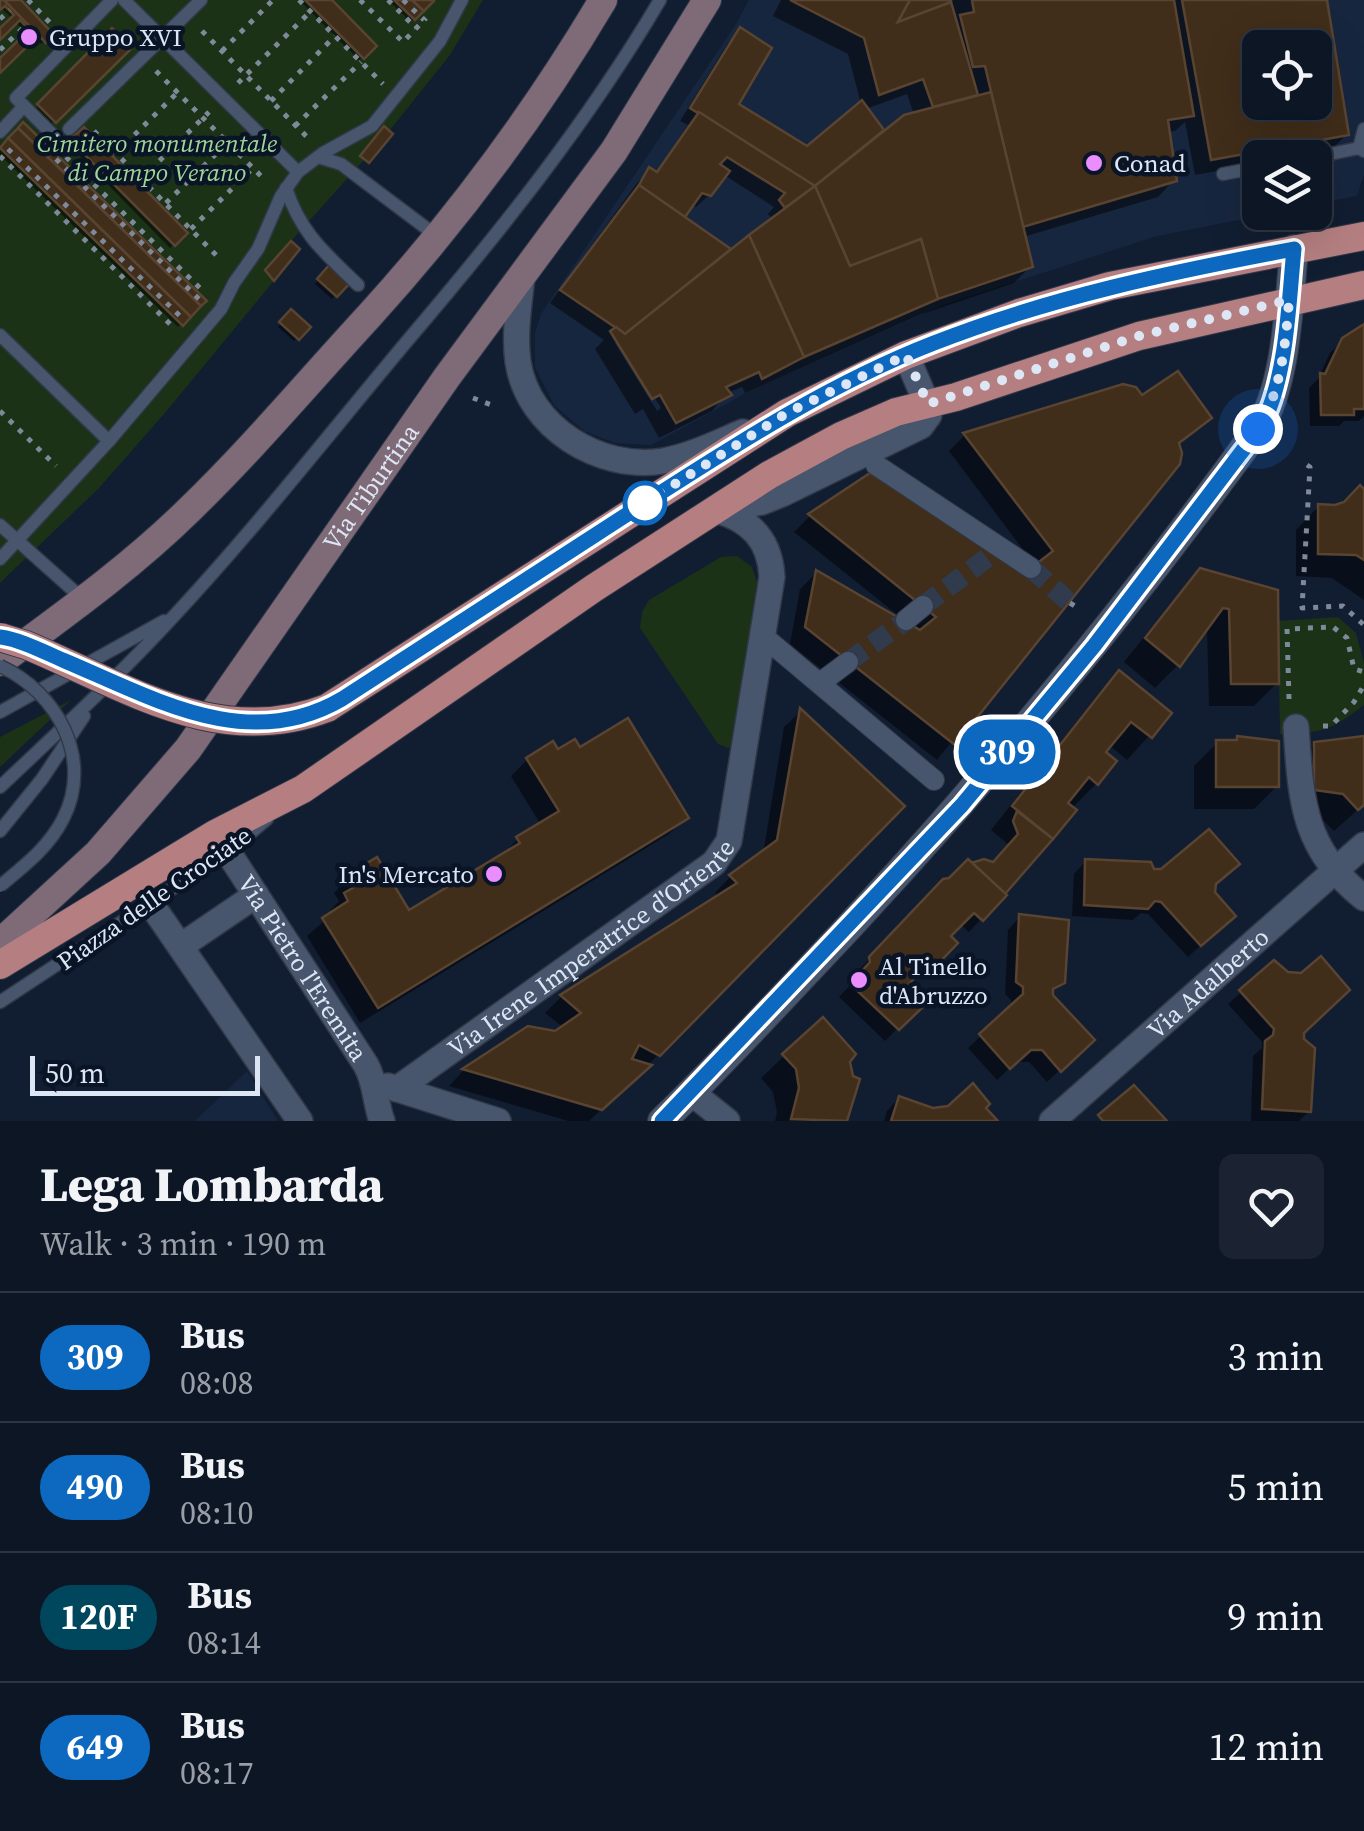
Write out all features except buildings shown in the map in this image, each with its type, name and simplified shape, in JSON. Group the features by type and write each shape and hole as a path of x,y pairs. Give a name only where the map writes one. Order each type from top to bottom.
{"main road":[{"path":"0,664 84,600 186,513 290,406 438,237 520,128 603,0"},
{"name":"Via Tiburtina","path":"0,942 98,853 188,749 447,378 638,116 707,0"},
{"path":"0,638 26,645 179,710 219,721 271,723 327,708 787,413 906,355 1088,292 1146,277 1364,236"},
{"name":"Piazza delle Crociate","path":"0,965 216,834 303,788 524,635 770,475 842,436 896,412 1139,336 1364,285"}],"street":[{"path":"662,1121 962,805 1094,646 1204,504 1269,409 1287,328 1294,249"},
{"path":"522,277 517,327 524,385 547,421 572,442 616,459 659,462 693,453 787,413"},
{"path":"906,355 928,404"},
{"path":"876,466 1032,568"},
{"name":"Via Irene Imperatrice d'Oriente","path":"386,1086 714,863 732,834 772,578 768,551 758,534 743,520 716,510"},
{"path":"906,620 923,606"},
{"path":"764,637 934,780"},
{"path":"820,683 848,662"},
{"path":"1296,727 1304,813 1336,871 1364,898"},
{"name":"Via Adalberto","path":"1052,1121 1364,846"},
{"name":"Via Pietro l'Eremita","path":"228,852 386,1086 376,1101 382,1121"},
{"path":"182,946 256,895"},
{"path":"151,904 300,1121"},
{"path":"386,1086 498,1121"},
{"path":"692,1093 727,1121"}],"lane":[{"path":"59,146 16,98 112,0"},
{"path":"124,0 298,172"},
{"path":"69,129 201,0"},
{"path":"0,559 192,345 258,249 286,188 298,172 372,126 440,41 462,0"},
{"path":"0,787 97,697 175,615 516,211 629,54 660,0"},
{"path":"1,138 24,106"},
{"path":"1332,155 1362,150 1364,128"},
{"path":"318,157 341,164 438,237"},
{"path":"1223,174 1242,170"},
{"path":"286,188 302,228 358,286"},
{"path":"2,342 109,441"},
{"path":"0,525 84,600"},
{"path":"0,712 175,615"},
{"path":"0,664 28,681 53,707 69,742 74,777 68,806 53,836 0,886"},
{"path":"0,831 42,779 97,697"},
{"name":"Piazza delle Crociate","path":"0,1002 228,852 303,788"}],"path":[{"path":"28,0 70,43"},
{"path":"222,51 272,0"},
{"path":"299,0 383,84"},
{"path":"360,0 403,42 421,24"},
{"path":"388,0 421,24"},
{"path":"404,0 421,24"},
{"path":"0,20 10,10"},
{"path":"186,15 309,139"},
{"path":"0,50 25,26"},
{"path":"271,101 336,36"},
{"path":"143,57 268,183"},
{"path":"296,126 361,62"},
{"path":"116,153 178,92"},
{"path":"81,118 218,257"},
{"path":"1,138 186,322"},
{"path":"166,204 228,142"},
{"path":"59,146 200,288"},
{"path":"48,152 206,305"},
{"path":"0,156 192,345"},
{"path":"191,229 253,168"},
{"path":"473,398 494,406"},
{"path":"0,411 57,467"},
{"path":"1307,465 1310,467 1302,608 1343,606 1364,625"},
{"path":"1364,672 1354,670 1347,638 1333,626 1287,629 1290,712 1296,727 1330,726 1364,686"}],"shaded area":[{"path":"749,0 1364,0 1364,175 1357,196 1332,201 1332,140 1242,140 1242,219 1157,236 943,305 748,392 651,445 615,443 584,431 554,405 535,367 535,333 541,314"},
{"path":"247,1071 278,1121 195,1121"}],"green space":[{"name":"Cimitero monumentale di Campo Verano","path":"0,0 483,0 450,55 390,130 393,134 369,163 364,160 292,240 300,249 165,413 99,488 0,583"},
{"path":"737,556 752,567 757,582 732,745 728,748 718,744 640,628 649,600 721,557"},
{"path":"1338,617 1356,633 1364,663 1364,705 1325,729 1280,734 1278,621"},
{"path":"71,700 0,767 0,737"}],"tunnel":[{"path":"923,606 1000,548"},
{"path":"1031,568 1070,603"},
{"path":"848,662 906,620"}],"bus line":[{"name":"309","path":"0,637 206,718 246,724 301,717 342,699 787,413 906,355 1088,292 1294,249 1287,328 1269,409 1204,504 1094,646 962,805 662,1121"}],"place":[{"name":"Gruppo XVI","path":"29,37"},
{"name":"Conad","path":"1094,163"},
{"name":"In's Mercato","path":"494,874"},
{"name":"Al Tinello d'Abruzzo","path":"859,980"}],"route":[{"path":"645,503 787,413 906,355 928,404 1139,336 1289,300 1271,402 1258,429"}]}
